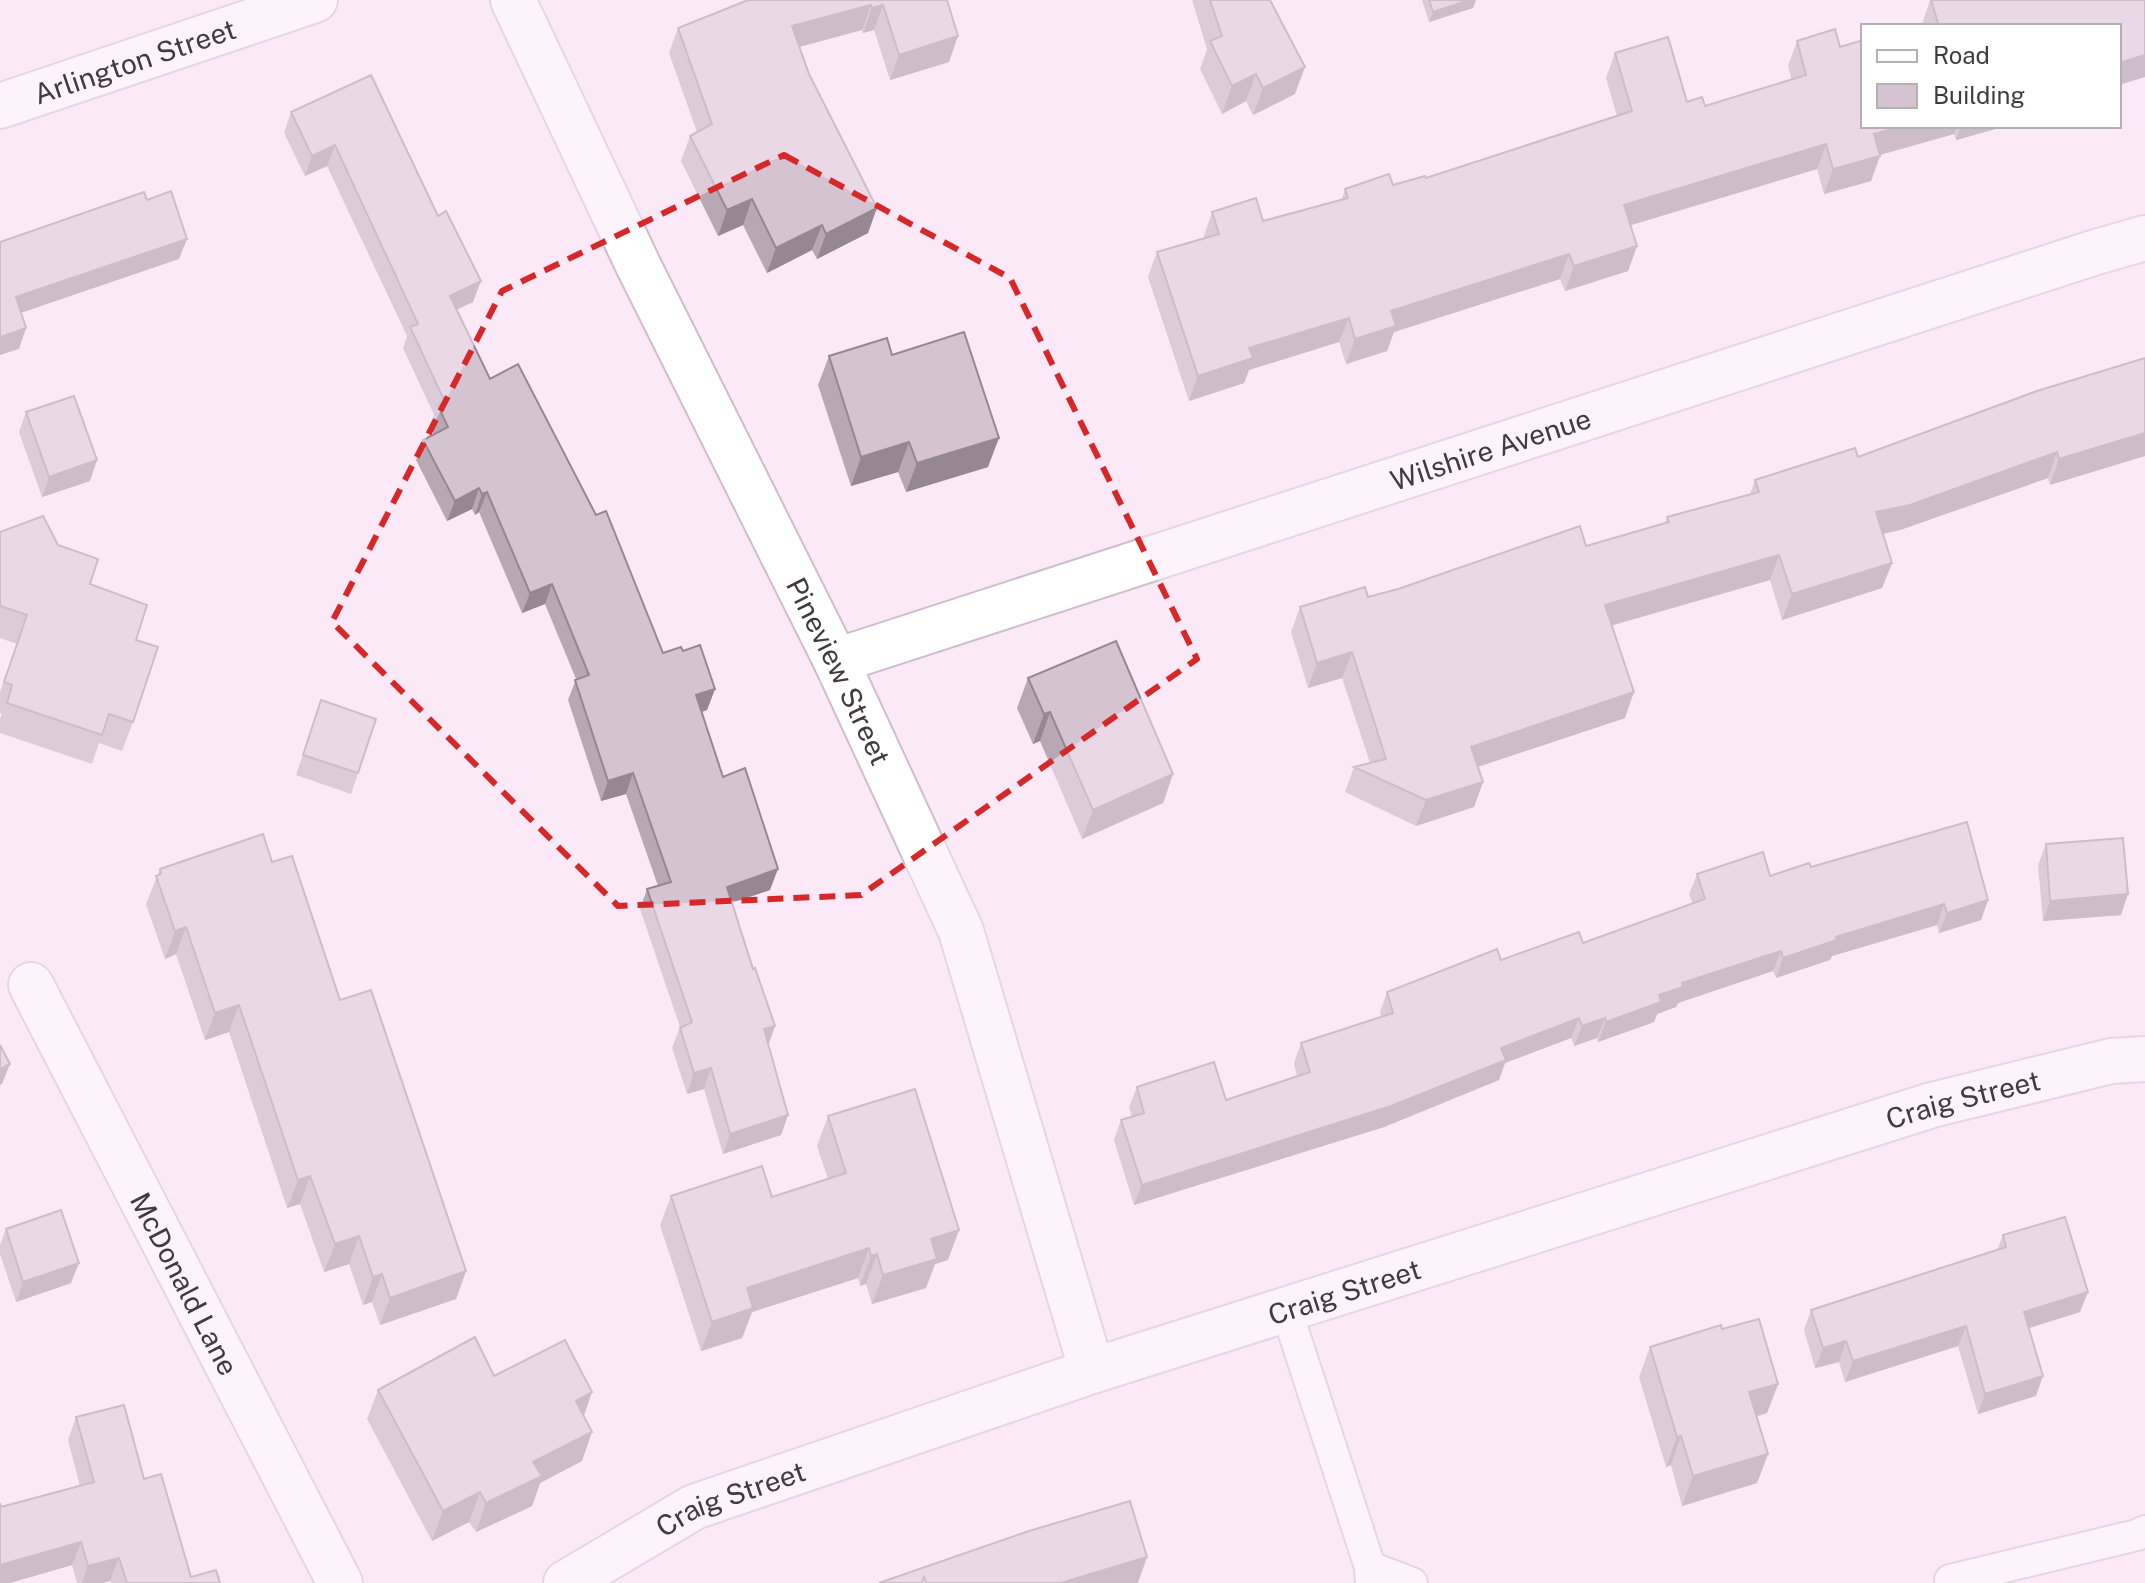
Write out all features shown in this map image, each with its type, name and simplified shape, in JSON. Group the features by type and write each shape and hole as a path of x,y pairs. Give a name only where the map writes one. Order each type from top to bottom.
{"street":[{"name":"Arlington Street","path":"6,91 315,0"},
{"name":"Pineview Street","path":"513,0 638,265 836,661 961,931 1092,1371"},
{"name":"Wilshire Avenue","path":"836,661 2081,256 2145,238"},
{"name":"McDonald Lane","path":"31,985 340,1583"},
{"name":"Craig Street","path":"566,1583 694,1507 1092,1371 1932,1105 2111,1061 2145,1059"}],"lane":[{"path":"1286,1309 1370,1575 1412,1583"},
{"path":"1950,1580 2145,1531"}],"highlighted area":[{"path":"784,155 1010,278 1197,659 861,895 618,906 332,622 502,291"}],"building":[{"path":"748,0 947,0 958,36 899,55 883,5 872,8 871,5 792,26 809,74 877,208 826,234 822,225 776,248 752,199 727,210 690,136 712,124 678,28"},
{"path":"1210,0 1270,0 1305,67 1263,88 1256,74 1232,86 1210,41 1222,36"},
{"path":"1429,0 1469,0 1433,12"},
{"path":"1931,0 2145,0 2145,55 2121,62 2121,24 1938,24"},
{"path":"1835,29 1840,47 1860,41 1861,128 1896,128 1874,134 1880,156 1833,169 1826,144 1624,205 1637,246 1574,266 1569,254 1391,311 1396,326 1355,339 1349,318 1249,348 1253,358 1198,376 1157,252 1219,234 1212,212 1256,198 1263,221 1348,198 1345,189 1389,174 1393,185 1426,178 1632,111 1615,53 1668,37 1687,102 1702,97 1705,106 1806,75 1797,41"},
{"path":"371,75 438,216 446,211 481,281 450,296 490,379 518,364 596,515 606,511 663,653 700,645 715,689 696,695 723,777 745,768 778,869 727,887 775,1026 764,1029 788,1115 730,1134 711,1068 694,1073 680,1028 692,1022 647,889 671,882 633,773 608,781 575,680 589,675 552,584 530,593 487,492 482,494 479,488 455,501 423,440 448,427 438,406 445,402 410,327 418,324 335,145 312,156 291,112"},
{"path":"171,191 187,239 16,297 26,328 0,337 0,242 144,192 147,200"},
{"path":"964,332 999,438 917,463 909,442 861,457 829,356 887,338 892,355"},
{"path":"2145,358 2145,433 2059,459 2057,452 1910,505 1876,512 1892,563 1792,594 1779,555 1605,605 1634,692 1471,747 1483,782 1426,800 1354,767 1386,759 1352,652 1317,663 1300,607 1365,587 1368,597 1398,589 1580,526 1586,546 1669,522 1667,517 1759,492 1755,480 1855,448 1858,457 2037,391"},
{"path":"74,396 97,460 49,477 26,412"},
{"path":"43,516 58,545 98,559 90,584 147,605 136,640 158,647 133,722 109,714 102,735 7,703 12,685 4,682 27,615 0,606 0,532"},
{"path":"1116,641 1173,774 1093,810 1050,712 1044,714 1028,678"},
{"path":"321,700 376,719 358,773 303,755"},
{"path":"1967,822 1988,900 1947,913 1944,904 1836,937 1837,940 1783,958 1781,951 1682,983 1683,987 1659,995 1661,1002 1606,1022 1605,1018 1582,1026 1579,1018 1501,1048 1506,1060 1391,1106 1142,1185 1121,1120 1144,1113 1137,1087 1214,1062 1226,1100 1310,1072 1301,1043 1393,1013 1387,992 1497,949 1501,960 1579,932 1583,943 1705,899 1697,874 1763,852 1770,876"},
{"path":"263,834 272,862 292,856 340,1000 371,990 466,1271 390,1298 382,1274 373,1277 359,1236 335,1244 310,1176 298,1180 239,1005 215,1013 186,927 175,931 156,876 161,874 160,869"},
{"path":"2123,838 2128,894 2050,901 2046,844"},
{"path":"0,1045 10,1064 0,1069"},
{"path":"915,1089 959,1230 931,1239 937,1259 883,1275 877,1254 871,1256 869,1248 747,1288 753,1308 712,1322 671,1196 762,1166 772,1197 846,1173 828,1116"},
{"path":"61,1210 79,1263 23,1282 6,1229"},
{"path":"2065,1217 2088,1292 2024,1312 2043,1376 1985,1394 1966,1326 1853,1361 1846,1341 1823,1348 1811,1310 2006,1247 2003,1235"},
{"path":"1759,1319 1778,1384 1749,1392 1768,1454 1693,1476 1681,1436 1677,1437 1650,1347 1721,1325 1722,1329"},
{"path":"475,1337 494,1376 565,1340 592,1392 576,1401 592,1432 533,1462 542,1476 486,1503 480,1492 443,1511 378,1390"},
{"path":"124,1405 144,1479 161,1474 191,1577 216,1570 220,1583 127,1583 119,1558 88,1566 81,1542 0,1565 0,1503 1,1507 94,1482 76,1417"},
{"path":"1130,1501 1147,1557 1061,1583 926,1583 924,1577 922,1583 879,1583 1029,1531"}]}
